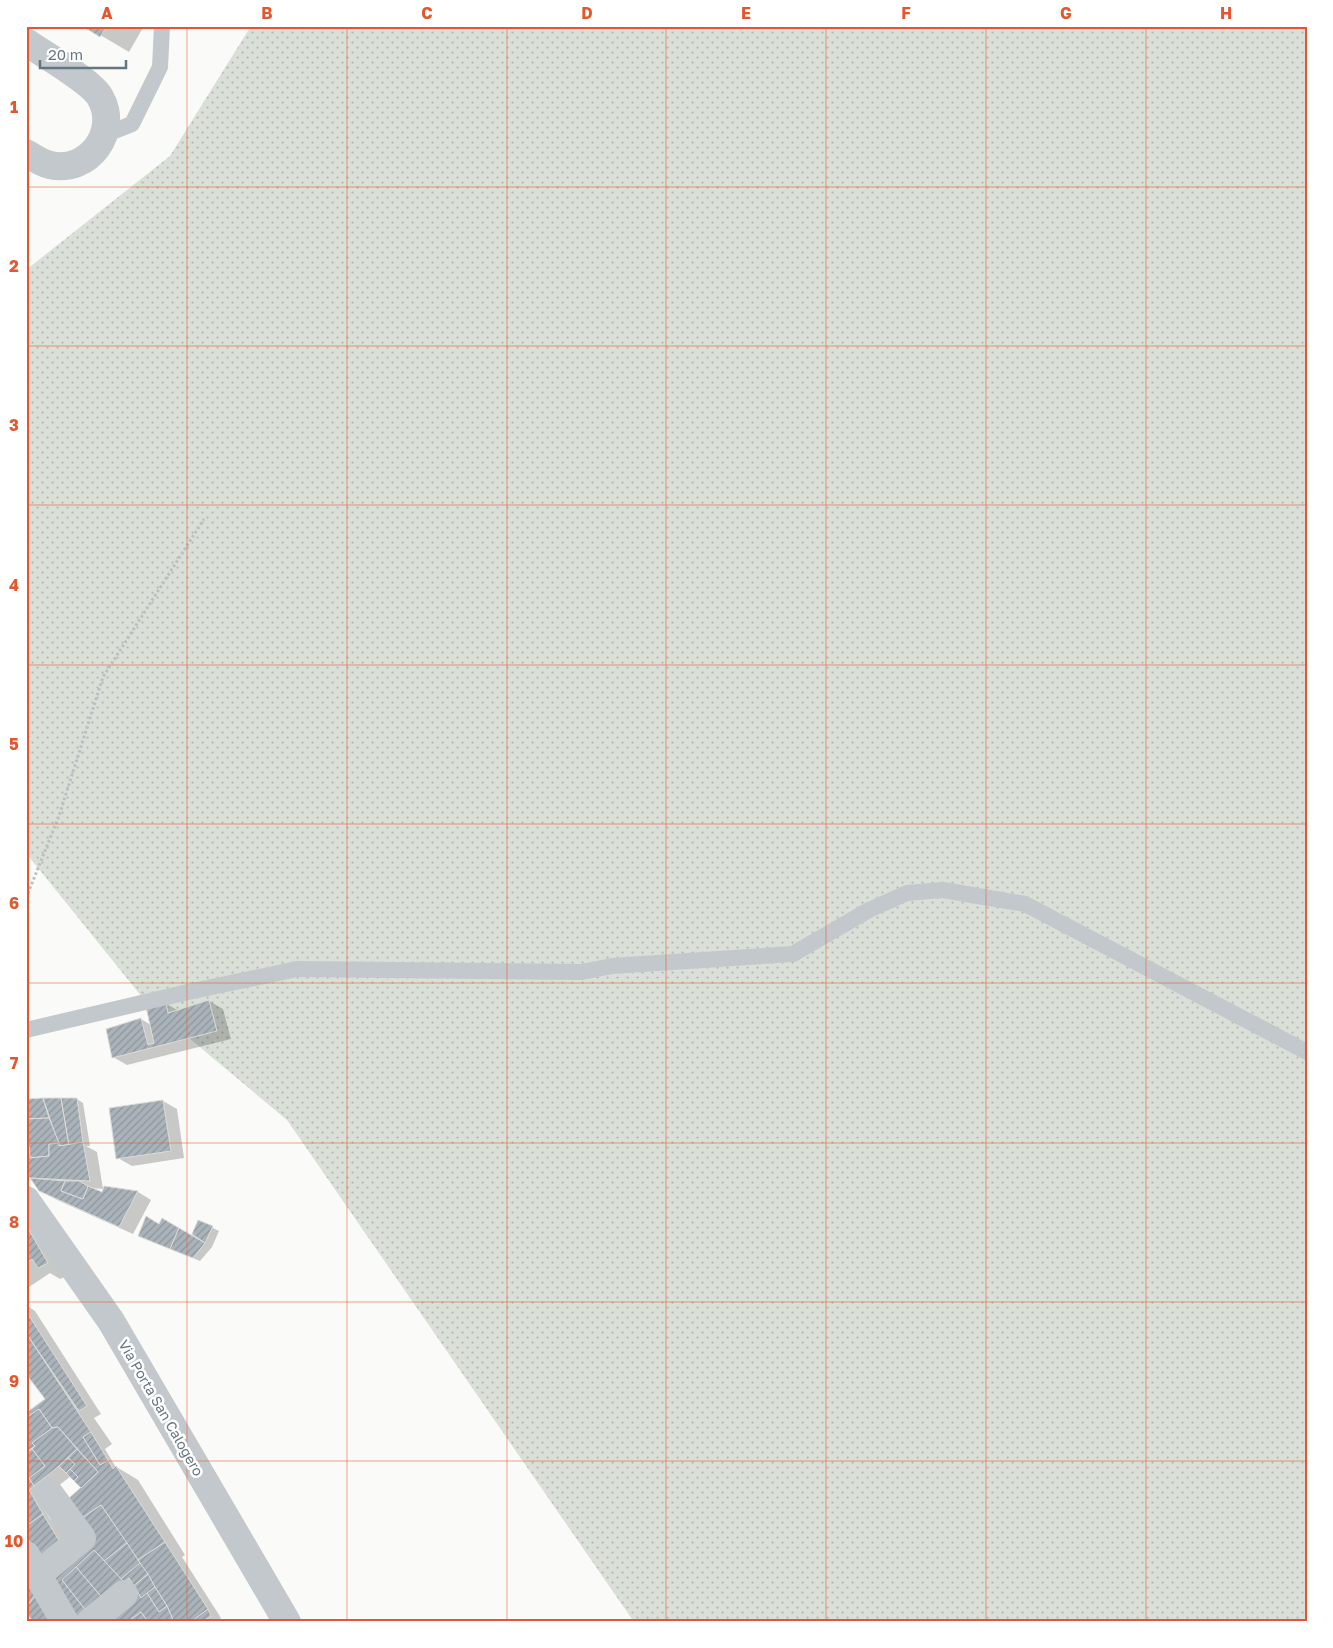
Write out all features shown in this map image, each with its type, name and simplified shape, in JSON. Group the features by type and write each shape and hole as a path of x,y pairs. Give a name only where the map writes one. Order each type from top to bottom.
{"street":[{"path":"26,42 90,85 99,95 105,108 107,122 104,135 98,147 89,157 77,164 64,166 50,165 26,153"},
{"name":"Via Porta San Calogero","path":"26,1200 111,1321 288,1622"},
{"path":"49,1493 82,1538 32,1564 65,1622"},
{"path":"90,1622 124,1594"}],"lane":[{"path":"104,135 132,124 160,67 162,26"},
{"path":"26,1030 297,968 582,972 612,966 793,954 869,910 907,893 943,890 1025,904 1307,1052"}],"path":[{"path":"26,898 60,816 103,677 204,519"}],"shaded area":[{"path":"251,26 1307,26 1307,1622 634,1622 287,1120 146,1002 26,853 26,270 170,156"}],"building":[{"path":"82,26 107,26 100,37"},
{"path":"209,1000 217,1031 112,1058 106,1029 141,1018 148,1045 154,1043 146,1007 166,1002 168,1013"},
{"path":"43,1098 49,1118 26,1119 26,1099"},
{"path":"43,1098 61,1098 69,1145 59,1146"},
{"path":"61,1098 77,1098 83,1142 69,1145"},
{"path":"163,1100 171,1151 116,1159 109,1108"},
{"path":"49,1118 59,1143 49,1144 49,1156 30,1158 29,1146 26,1146 26,1119"},
{"path":"83,1142 90,1181 30,1178 26,1174 26,1146 29,1146 30,1158 49,1156 49,1144 59,1143 59,1146"},
{"path":"30,1178 65,1181 61,1191 83,1199 88,1186 102,1192 104,1186 138,1191 119,1227 39,1191"},
{"path":"65,1181 79,1181 88,1186 83,1199 61,1191"},
{"path":"146,1216 159,1224 162,1218 179,1228 170,1249 138,1236"},
{"path":"198,1220 213,1226 205,1243 192,1234"},
{"path":"26,1225 48,1263 38,1268 32,1259 26,1263"},
{"path":"179,1228 205,1243 193,1258 170,1249"},
{"path":"26,1311 87,1406 79,1411 26,1333"},
{"path":"26,1333 91,1432 83,1437 100,1465 108,1460 113,1469 116,1466 165,1542 138,1560 101,1505 82,1518 68,1499 98,1472 58,1427 52,1428 39,1409 26,1418 26,1413 45,1399 26,1374"},
{"path":"39,1409 52,1428 32,1443 35,1446 29,1450 26,1446 26,1418"},
{"path":"58,1427 77,1449 34,1486 29,1478 45,1466 32,1449 35,1446 32,1443 52,1428"},
{"path":"91,1432 108,1460 100,1465 83,1437"},
{"path":"32,1449 45,1466 29,1478 26,1474 26,1453"},
{"path":"77,1449 98,1472 81,1488 74,1481 78,1477 70,1469 75,1464 68,1458"},
{"path":"68,1458 75,1464 66,1473 59,1466"},
{"path":"70,1469 78,1477 74,1481 66,1473"},
{"path":"26,1474 34,1486 26,1492"},
{"path":"29,1490 43,1514 26,1526 26,1492"},
{"path":"101,1505 127,1543 104,1561 94,1550 62,1580 88,1613 78,1622 51,1577 96,1538 82,1518"},
{"path":"43,1514 63,1547 42,1563 26,1536 26,1526"},
{"path":"165,1542 208,1609 191,1622 174,1622 167,1606 138,1560"},
{"path":"127,1543 140,1563 121,1579 104,1561"},
{"path":"94,1550 124,1582 104,1600 76,1567"},
{"path":"140,1563 148,1574 134,1586 129,1578 124,1582 121,1579"},
{"path":"76,1567 104,1600 88,1613 62,1580"},
{"path":"148,1574 155,1587 141,1598 134,1586"},
{"path":"26,1576 36,1594 26,1608"},
{"path":"155,1587 167,1606 159,1612 147,1593"},
{"path":"137,1591 141,1598 147,1593 159,1612 167,1606 174,1622 148,1622 141,1612 127,1622 104,1622"},
{"path":"36,1594 49,1622 34,1622 26,1613 26,1608"},
{"path":"208,1609 211,1616 202,1622 191,1622"},
{"path":"141,1612 148,1622 127,1622"}]}
